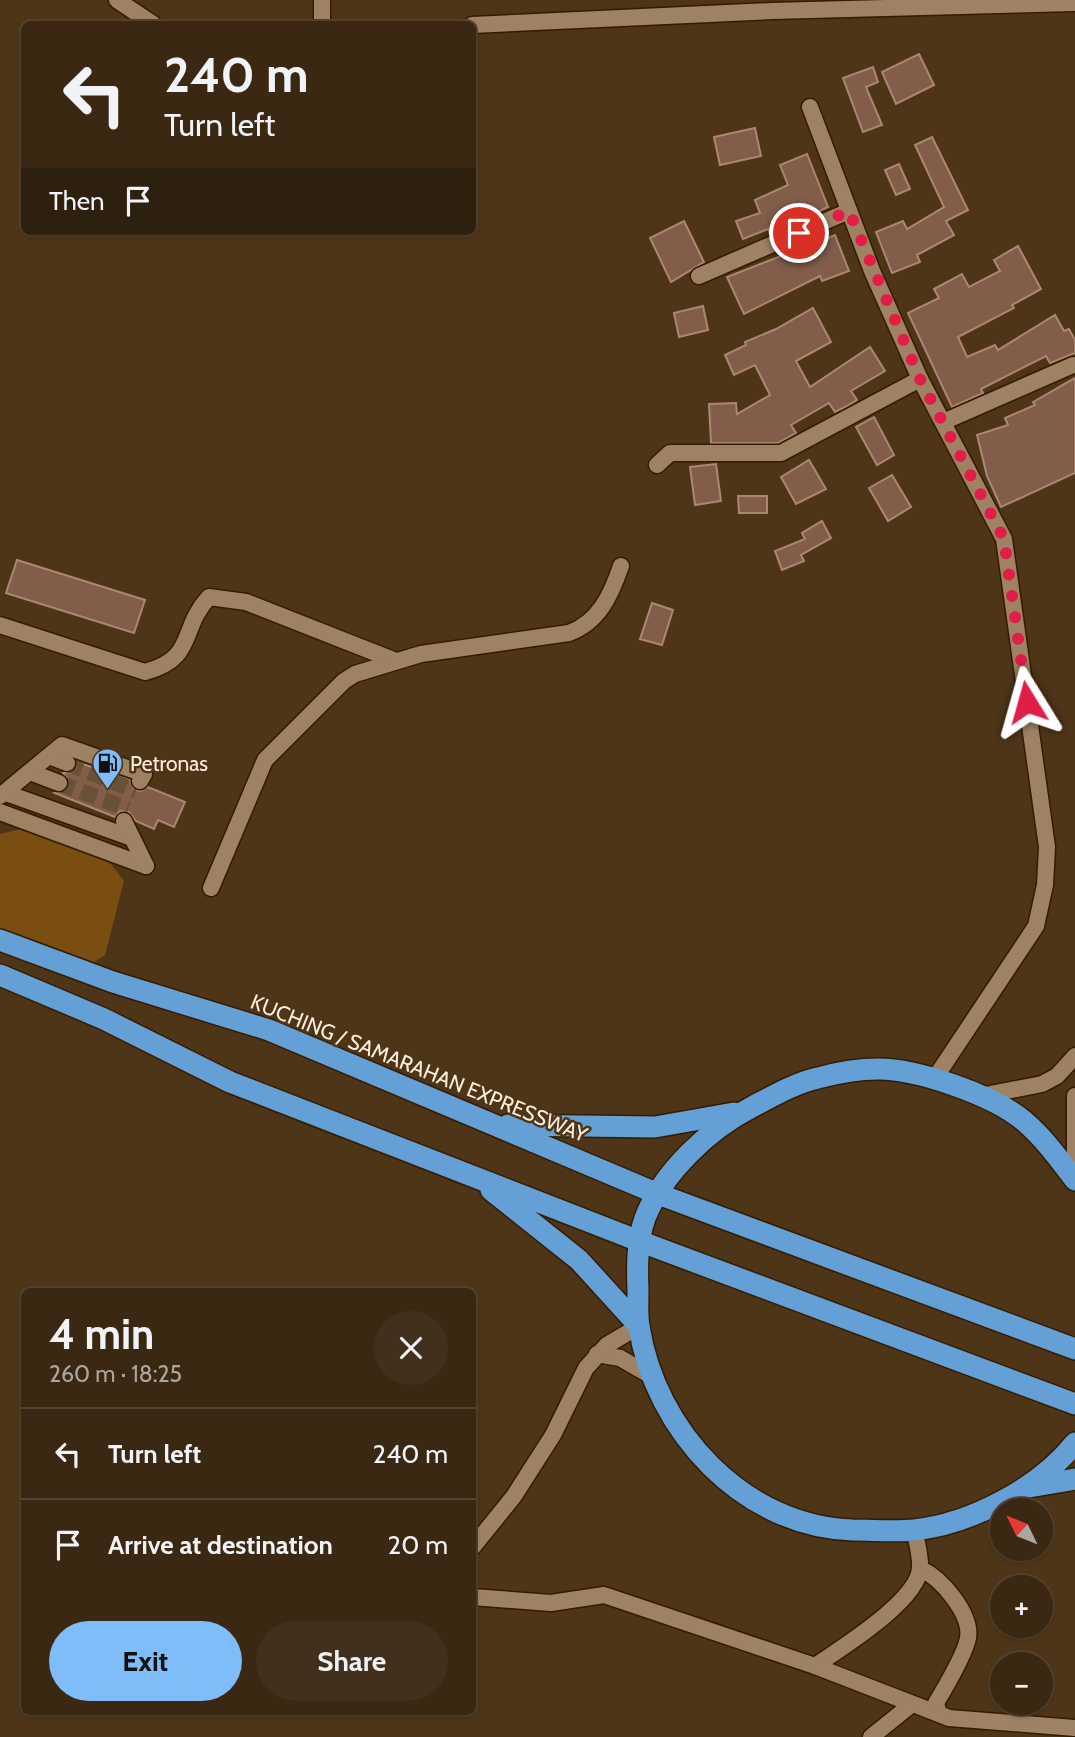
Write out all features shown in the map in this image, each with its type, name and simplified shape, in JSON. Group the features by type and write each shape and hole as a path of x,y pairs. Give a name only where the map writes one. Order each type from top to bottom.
{"highway":[{"name":"KUCHING / SAMARAHAN EXPRESSWAY","path":"0,940 113,982 269,1030 658,1194 1075,1349"},
{"path":"0,975 104,1019 230,1082 639,1241 1075,1404"},
{"path":"495,1125 655,1127 743,1111 817,1078 878,1069 935,1078 980,1096 1021,1119 1050,1147 1075,1180"},
{"path":"743,1111 694,1149 658,1194 645,1217 639,1241 639,1326 653,1377 681,1431 705,1461 731,1484 789,1518 822,1527 915,1530 974,1514 1027,1487 1075,1443"},
{"path":"474,1177 579,1260 639,1326"},
{"path":"1027,1487 1075,1479"}],"street":[{"path":"117,0 148,21"},
{"path":"322,0 322,21"},
{"path":"476,25 677,7 1075,2"},
{"path":"810,107 849,211 920,379 1004,539 1047,847 1045,886 1036,926 935,1078"},
{"path":"699,276 849,211"},
{"path":"943,422 1073,365"},
{"path":"657,465 670,453 781,453 920,379"},
{"path":"211,888 265,760 335,687 355,674 421,654 569,633 582,628 608,600 621,566"},
{"path":"0,625 145,672 164,667 179,656 201,606 209,597 221,597 246,602 396,661"},
{"path":"3,794 62,745 144,774 140,781"},
{"path":"49,756 67,763"},
{"path":"30,772 59,783"},
{"path":"3,794 132,838"},
{"path":"0,812 146,866 124,821"},
{"path":"980,1096 1042,1084 1057,1076 1075,1056"},
{"path":"1075,1096 1075,1160"},
{"path":"476,1543 514,1496 547,1445 575,1387 597,1354 639,1326"},
{"path":"597,1354 620,1358 653,1377"},
{"path":"815,1666 874,1625 907,1594 921,1569 915,1530"},
{"path":"921,1569 933,1574 951,1595 962,1614 968,1637 936,1703 939,1714"},
{"path":"476,1597 551,1603 604,1595 815,1666 949,1718 1075,1728"},
{"path":"871,1737 912,1704"}],"shaded area":[{"path":"21,829 110,863 124,881 105,955 94,962 0,929 0,834"}],"building":[{"path":"919,54 934,85 896,104 882,72"},
{"path":"873,67 878,82 866,87 882,125 863,132 843,78"},
{"path":"755,128 761,156 720,165 714,137"},
{"path":"932,137 968,210 946,221 954,235 917,255 920,262 892,273 876,232 903,221 907,229 944,207 915,145"},
{"path":"807,154 828,207 770,234 768,229 743,239 736,221 760,213 755,200 788,185 780,165"},
{"path":"899,164 910,189 896,195 885,170"},
{"path":"684,221 704,262 671,282 650,238"},
{"path":"835,235 849,271 822,281 820,276 744,314 727,277"},
{"path":"1018,246 1041,289 1012,305 1014,308 958,337 967,357 995,345 998,350 1055,315 1064,331 1069,329 1075,340 1075,353 1050,363 1046,356 981,389 983,393 952,407 908,313 939,298 934,289 962,274 969,287 1000,271 994,260"},
{"path":"703,306 708,330 679,337 674,313"},
{"path":"813,308 831,342 796,361 810,387 870,347 885,371 851,391 857,400 835,412 829,403 791,425 796,433 778,443 711,443 709,404 736,403 737,414 770,395 755,365 734,375 725,355"},
{"path":"1075,378 1075,473 1001,507 987,476 977,435 1008,425 1005,418 1035,405 1033,402"},
{"path":"874,417 894,455 877,465 856,427"},
{"path":"809,460 826,489 796,504 781,477"},
{"path":"716,464 721,501 695,505 690,467"},
{"path":"892,475 911,507 888,521 869,488"},
{"path":"738,496 767,496 767,513 739,513"},
{"path":"822,521 831,538 801,555 804,561 782,570 775,551 805,539 802,533"},
{"path":"17,560 145,600 134,633 6,593"},
{"path":"652,603 673,610 662,645 640,639"},
{"path":"77,762 130,780 135,790 141,791 148,787 185,802 174,827 158,820 154,829 136,821 129,812 120,811 115,817 55,793 66,791 69,781 63,773 73,772"}],"tunnel":[{"path":"67,763 136,791"},
{"path":"59,783 128,809"}],"place":[{"name":"Petronas","path":"107,790"}],"route":[{"path":"799,233 849,211 872,271 920,379 1004,539 1027,702"}]}
